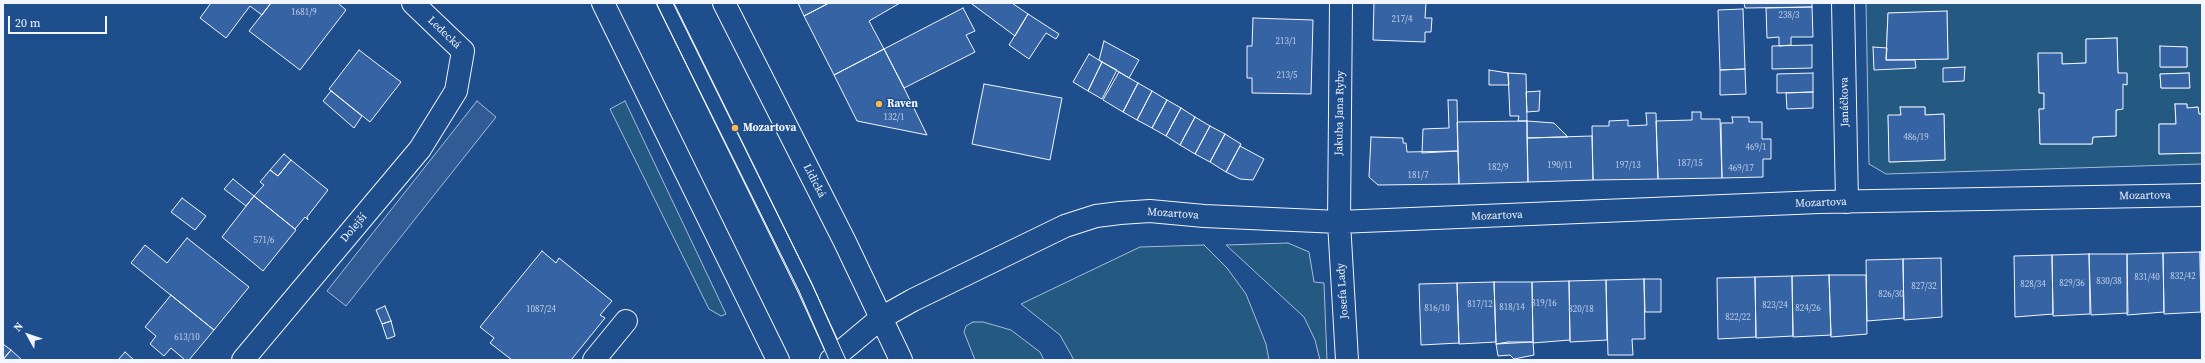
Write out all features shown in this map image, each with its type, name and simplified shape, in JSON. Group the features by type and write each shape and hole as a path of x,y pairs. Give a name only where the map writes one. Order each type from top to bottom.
{"street":[{"name":"Ledecká","path":"413,3 463,51 456,91"},
{"path":"603,3 778,360"},
{"name":"Lidická","path":"724,3 901,360"},
{"name":"Jakuba Jana Ryby","path":"1339,222 1341,3"},
{"name":"Janáčkova","path":"1843,3 1848,202"},
{"name":"Dolejší","path":"243,360 420,149 456,91"},
{"name":"Mozartova","path":"835,359 881,318 913,300 1065,226 1096,216 1150,211 1204,216 1339,222 1848,202 2202,195"},
{"name":"Josefa Lady","path":"1339,222 1347,360"},
{"path":"594,360 626,321"}],"lane":[{"path":"665,3 805,288 835,359"}],"shaded area":[{"path":"1866,3 2202,3 2202,114 2199,114 2198,107 2187,108 2187,104 2175,104 2176,124 2159,124 2159,154 2202,153 2202,164 1886,174 1869,164","holes":["1947,12 1948,59 1886,60 1888,13","2117,38 2118,73 2127,74 2127,84 2123,84 2118,110 2116,110 2116,136 2093,137 2092,144 2040,144 2039,109 2044,109 2044,93 2039,93 2038,54 2062,53 2062,64 2086,63 2086,39","2160,47 2187,47 2187,67 2161,67","2189,73 2189,88 2161,88 2160,74","1901,107 1925,107 1925,115 1944,114 1945,160 1890,162 1888,116 1901,115"]},
{"path":"477,101 496,117 346,306 327,291"},
{"path":"625,101 726,314 721,316 709,309 610,109"},
{"path":"1288,243 1309,252 1314,282 1324,283 1327,360 1320,360 1315,340 1304,317 1226,245"},
{"path":"1204,245 1227,268 1246,294 1266,344 1269,360 1074,360 1060,335 1021,304 1140,247"},
{"path":"973,322 983,322 1011,330 1040,352 1044,360 975,360 964,332 966,326"}],"building":[{"path":"211,3 271,3 262,15 250,6 226,38 200,18"},
{"path":"271,3 338,3 346,10 300,70 249,31"},
{"path":"798,3 829,3 804,16"},
{"path":"829,3 900,3 869,21 884,49 834,75 804,16"},
{"path":"1012,3 1028,14 1015,36 972,4"},
{"path":"1374,3 1426,3 1425,18 1432,18 1431,32 1425,32 1425,42 1373,40"},
{"path":"1744,3 1812,3 1812,7 1745,8"},
{"path":"1812,7 1813,37 1791,37 1791,45 1779,46 1779,37 1767,38 1766,8"},
{"path":"963,8 975,31 966,35 975,52 904,88 884,49"},
{"path":"1743,9 1745,69 1720,70 1718,10"},
{"path":"1947,11 1948,59 1886,60 1888,13"},
{"path":"1028,14 1059,34 1056,39 1046,33 1029,59 1009,45"},
{"path":"1253,18 1313,20 1311,94 1252,93 1252,78 1247,78 1247,46 1252,46"},
{"path":"2117,38 2118,73 2127,73 2127,85 2123,84 2123,109 2116,110 2116,136 2093,137 2092,144 2040,144 2039,109 2044,109 2044,93 2039,93 2038,53 2062,53 2062,64 2086,63 2086,39"},
{"path":"1104,41 1139,60 1129,78 1099,60"},
{"path":"1812,45 1812,68 1772,69 1772,46"},
{"path":"2160,46 2187,47 2187,67 2160,67"},
{"path":"1873,47 1887,48 1886,60 1915,60 1916,68 1874,70"},
{"path":"884,49 927,135 857,121 834,75"},
{"path":"359,50 401,82 370,122 329,89"},
{"path":"1089,54 1102,62 1088,91 1073,82"},
{"path":"1102,62 1117,70 1102,99 1088,91"},
{"path":"1965,67 1964,81 1943,82 1943,68"},
{"path":"1745,69 1746,94 1720,95 1720,70"},
{"path":"1489,70 1508,73 1509,85 1489,85"},
{"path":"1119,72 1138,83 1123,112 1103,100"},
{"path":"1508,73 1526,74 1527,121 1518,121 1519,116 1510,116"},
{"path":"1813,73 1813,92 1777,93 1777,74"},
{"path":"2189,73 2190,88 2161,88 2160,74"},
{"path":"1138,83 1152,91 1137,120 1123,112"},
{"path":"984,84 1062,98 1050,160 972,144"},
{"path":"331,91 362,116 354,128 323,101"},
{"path":"1152,91 1167,100 1152,128 1137,120"},
{"path":"1540,91 1539,111 1527,112 1526,92"},
{"path":"1813,92 1813,108 1787,109 1786,93"},
{"path":"1167,100 1181,108 1166,136 1152,128"},
{"path":"1448,100 1457,100 1458,151 1422,153 1423,129 1449,128"},
{"path":"2175,104 2187,104 2187,108 2198,107 2199,114 2202,114 2202,153 2159,154 2159,124 2176,124"},
{"path":"1900,107 1925,107 1925,115 1944,114 1945,160 1889,162 1888,115 1901,115"},
{"path":"1181,108 1195,117 1180,145 1166,136"},
{"path":"1692,112 1701,112 1701,119 1720,119 1722,178 1658,179 1656,121 1692,120"},
{"path":"1646,113 1656,113 1658,179 1593,180 1592,126 1609,126 1609,121 1628,120 1628,126 1647,125"},
{"path":"1195,117 1210,126 1195,154 1180,145"},
{"path":"1732,117 1749,117 1749,122 1762,122 1762,139 1771,139 1771,159 1763,159 1763,177 1722,178 1721,123 1733,123"},
{"path":"1527,121 1528,182 1459,184 1457,122"},
{"path":"1527,121 1554,123 1568,137 1527,138"},
{"path":"1210,126 1225,134 1210,162 1195,154"},
{"path":"1225,134 1241,144 1226,172 1210,162"},
{"path":"1592,136 1593,180 1528,182 1527,138"},
{"path":"1371,137 1403,138 1403,143 1406,143 1407,152 1458,151 1459,184 1378,185 1369,177"},
{"path":"1240,146 1264,159 1253,180 1240,179 1226,172"},
{"path":"284,154 291,160 278,176 270,170"},
{"path":"291,160 328,190 307,217 308,220 305,217 295,229 254,196 264,185 260,182 270,170 278,176"},
{"path":"233,179 254,196 246,206 224,189"},
{"path":"254,196 296,230 263,271 222,237"},
{"path":"182,198 206,216 195,230 171,212"},
{"path":"187,238 249,287 214,330 131,263 145,245 167,263"},
{"path":"542,251 556,263 559,258 612,301 600,315 605,318 571,360 512,360 490,343 494,338 480,327"},
{"path":"2200,252 2201,312 2164,314 2163,253"},
{"path":"2200,252 2202,252 2202,313 2201,313"},
{"path":"2163,253 2164,312 2127,315 2127,254"},
{"path":"2089,254 2127,254 2128,313 2091,315"},
{"path":"2089,254 2090,314 2053,316 2052,255"},
{"path":"2052,255 2053,314 2015,317 2014,256"},
{"path":"1941,258 1942,317 1904,320 1903,259"},
{"path":"1903,259 1904,318 1867,321 1866,260"},
{"path":"1829,275 1866,275 1867,334 1831,337"},
{"path":"1829,275 1831,335 1793,337 1792,276"},
{"path":"1792,276 1793,336 1756,338 1755,277"},
{"path":"1755,277 1756,337 1718,339 1717,278"},
{"path":"1644,279 1645,339 1632,339 1633,355 1608,355 1606,280"},
{"path":"1644,279 1661,279 1661,312 1645,312"},
{"path":"1606,280 1607,340 1570,342 1569,281"},
{"path":"1569,281 1570,340 1533,343 1532,282"},
{"path":"1494,282 1532,282 1533,342 1496,344"},
{"path":"1494,282 1496,342 1459,344 1457,283"},
{"path":"1457,283 1459,343 1421,345 1419,284"},
{"path":"171,295 214,330 189,360 185,360 171,348 164,356 150,344 156,336 145,327"},
{"path":"385,306 391,321 382,324 376,310"},
{"path":"391,321 395,336 387,339 382,324"},
{"path":"1508,342 1533,342 1534,355 1514,359 1510,355 1498,356 1496,344"},
{"path":"3,344 11,350 3,359"},
{"path":"11,350 22,360 3,360"},
{"path":"125,352 134,360 118,360"}],"tram line":[{"path":"656,3 799,291 829,360"},
{"path":"673,3 812,284 846,360"}],"place":[{"name":"Raven","path":"879,104"},
{"name":"Mozartova","path":"735,128"}]}
